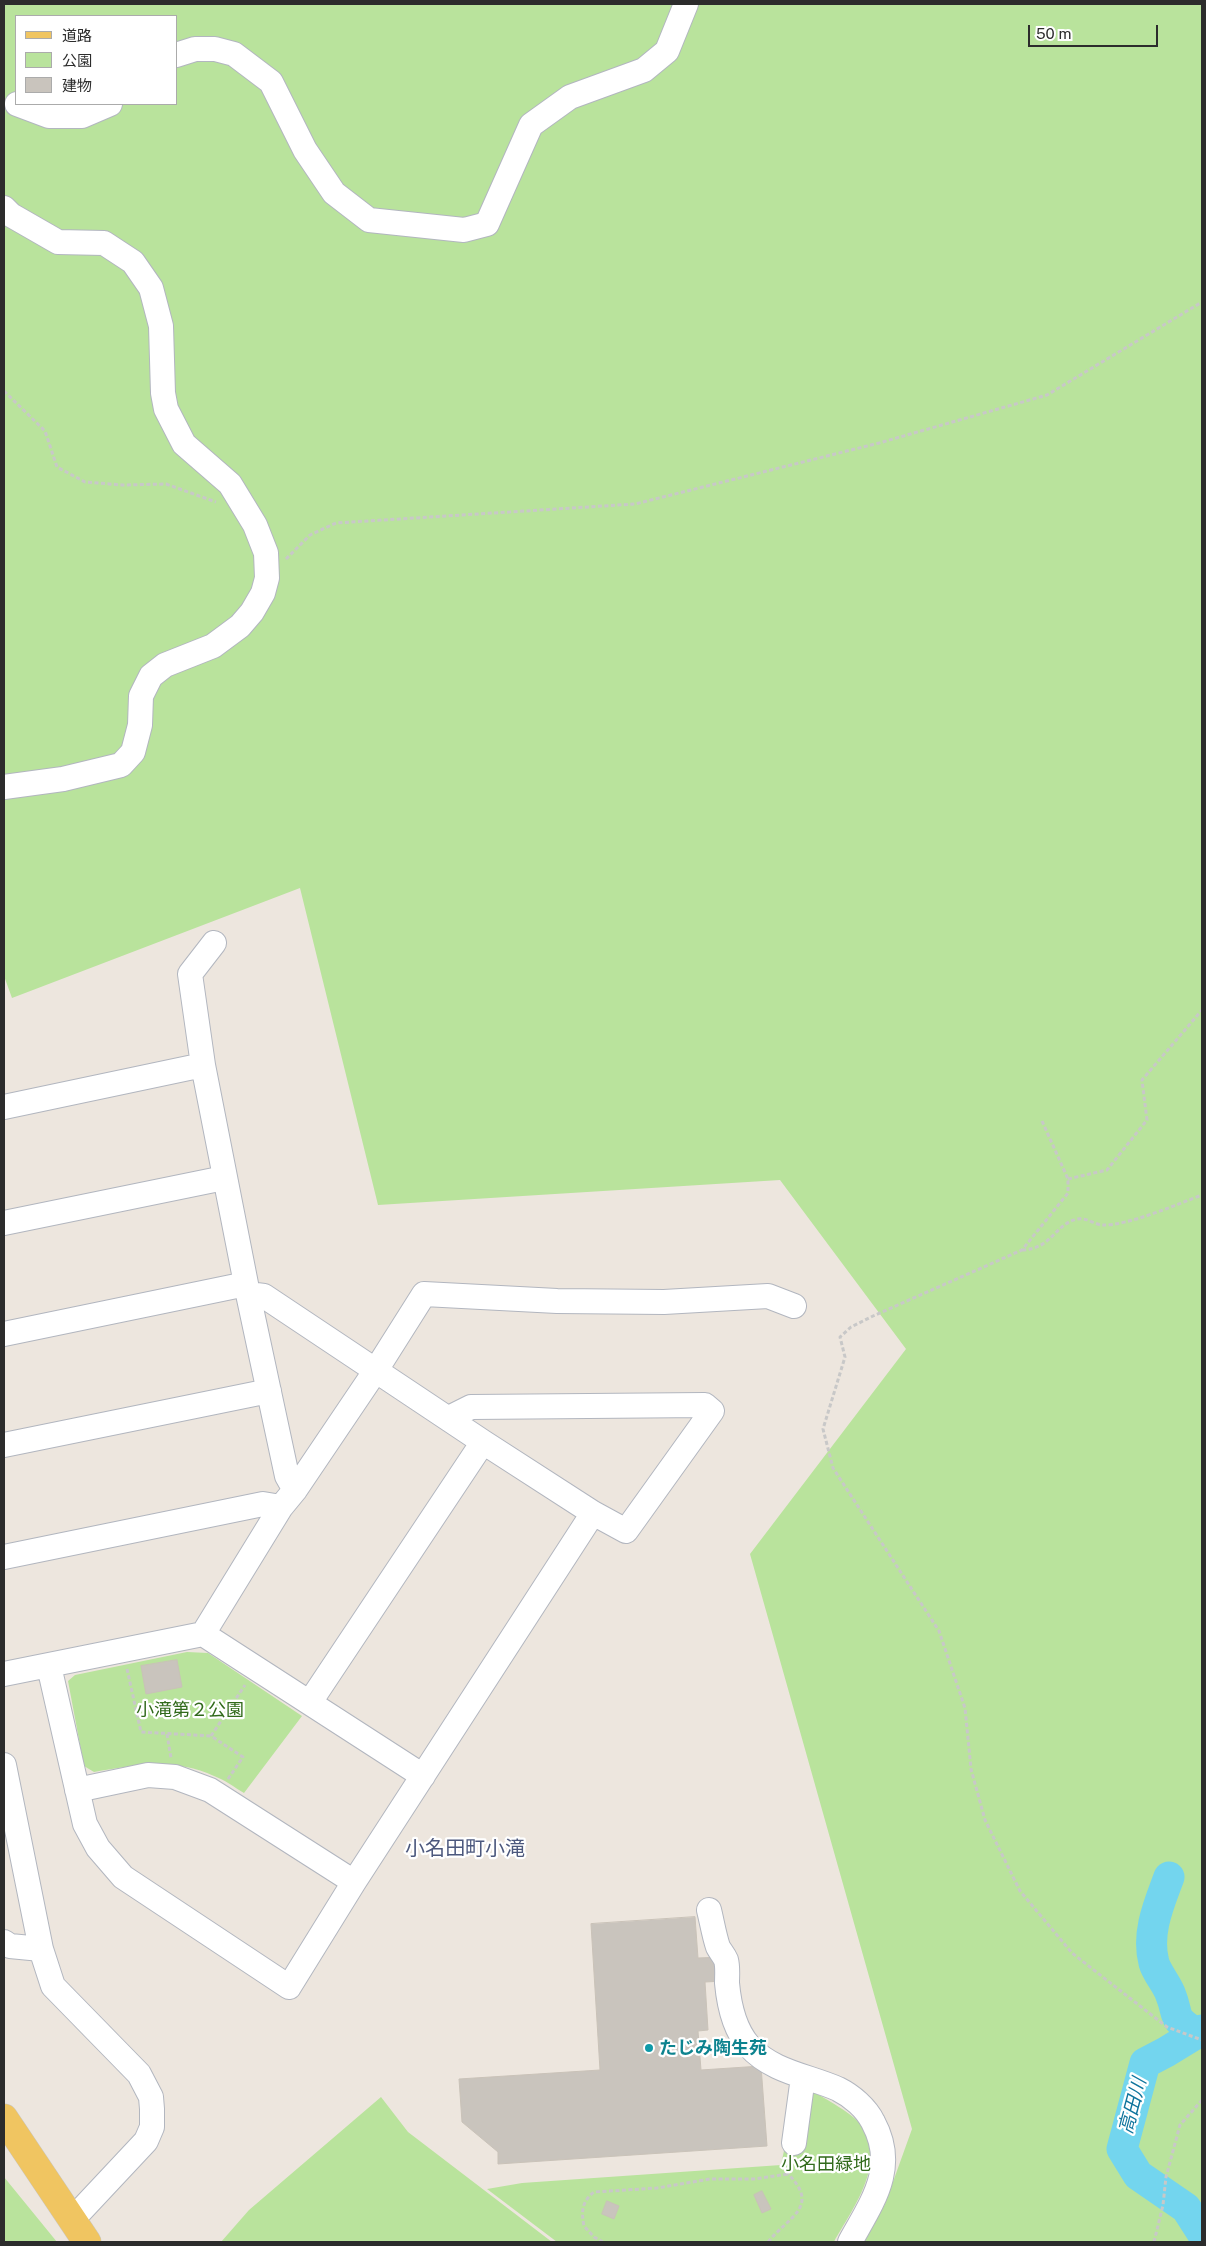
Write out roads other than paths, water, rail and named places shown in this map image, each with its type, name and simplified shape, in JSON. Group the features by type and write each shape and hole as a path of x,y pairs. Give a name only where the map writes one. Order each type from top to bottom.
{"main road":[{"path":"4,2118 87,2242"}],"street":[{"path":"178,53 195,49 215,49 234,54 271,82 305,150 334,193 369,220 464,230 488,224 532,125 570,97 644,70 666,50 686,4"},
{"path":"4,93 15,101"},
{"path":"22,105 49,116 82,116 108,105"},
{"path":"4,208 11,216 58,242 104,243 133,262 151,288 160,326 163,393 166,409 184,444 230,484 255,525 266,553 267,578 263,593 252,612 240,626 213,646 165,665 151,676 141,696 140,725 133,752 120,765 63,779 4,787"},
{"path":"214,943 190,974 202,1065 287,1476 288,1498"},
{"path":"4,1107 202,1065"},
{"path":"4,1223 224,1178"},
{"path":"4,1334 247,1289 264,1296 483,1442 593,1513 626,1531 712,1411 705,1405 471,1407 449,1418"},
{"path":"203,1634 288,1498 376,1370 424,1294 557,1301 654,1302 768,1296 794,1306"},
{"path":"4,1445 269,1391"},
{"path":"310,1702 483,1442"},
{"path":"4,1557 288,1498"},
{"path":"49,1666 85,1824 98,1848 123,1877 289,1987 354,1882 593,1513"},
{"path":"4,1674 203,1634 423,1776"},
{"path":"4,1765 40,1949 53,1986 140,2074 151,2096 152,2127 146,2141 72,2220"},
{"path":"77,1790 148,1775 174,1777 210,1790 354,1882"},
{"path":"709,1910 718,1946 726,1961 727,1984 736,2025 749,2046 764,2059 794,2073 838,2089 861,2106 872,2119 883,2146 884,2160 878,2191 850,2242"},
{"path":"4,1942 10,1946 40,1949"},
{"path":"794,2073 794,2143"}],"waterway":[{"name":"高田川","path":"1169,1877 1155,1919 1152,1952 1155,1967 1170,1993 1179,2020 1196,2033"},
{"name":"高田川","path":"1202,2030 1145,2063 1122,2149 1138,2175 1186,2208 1202,2233"}],"place":[{"name":"たじみ陶生苑","path":"649,2048"}],"district":[{"name":"小名田町小滝","path":"465,1849"}],"park label":[{"name":"小滝第２公園","path":"190,1710"},
{"name":"小名田緑地","path":"826,2164"}]}
